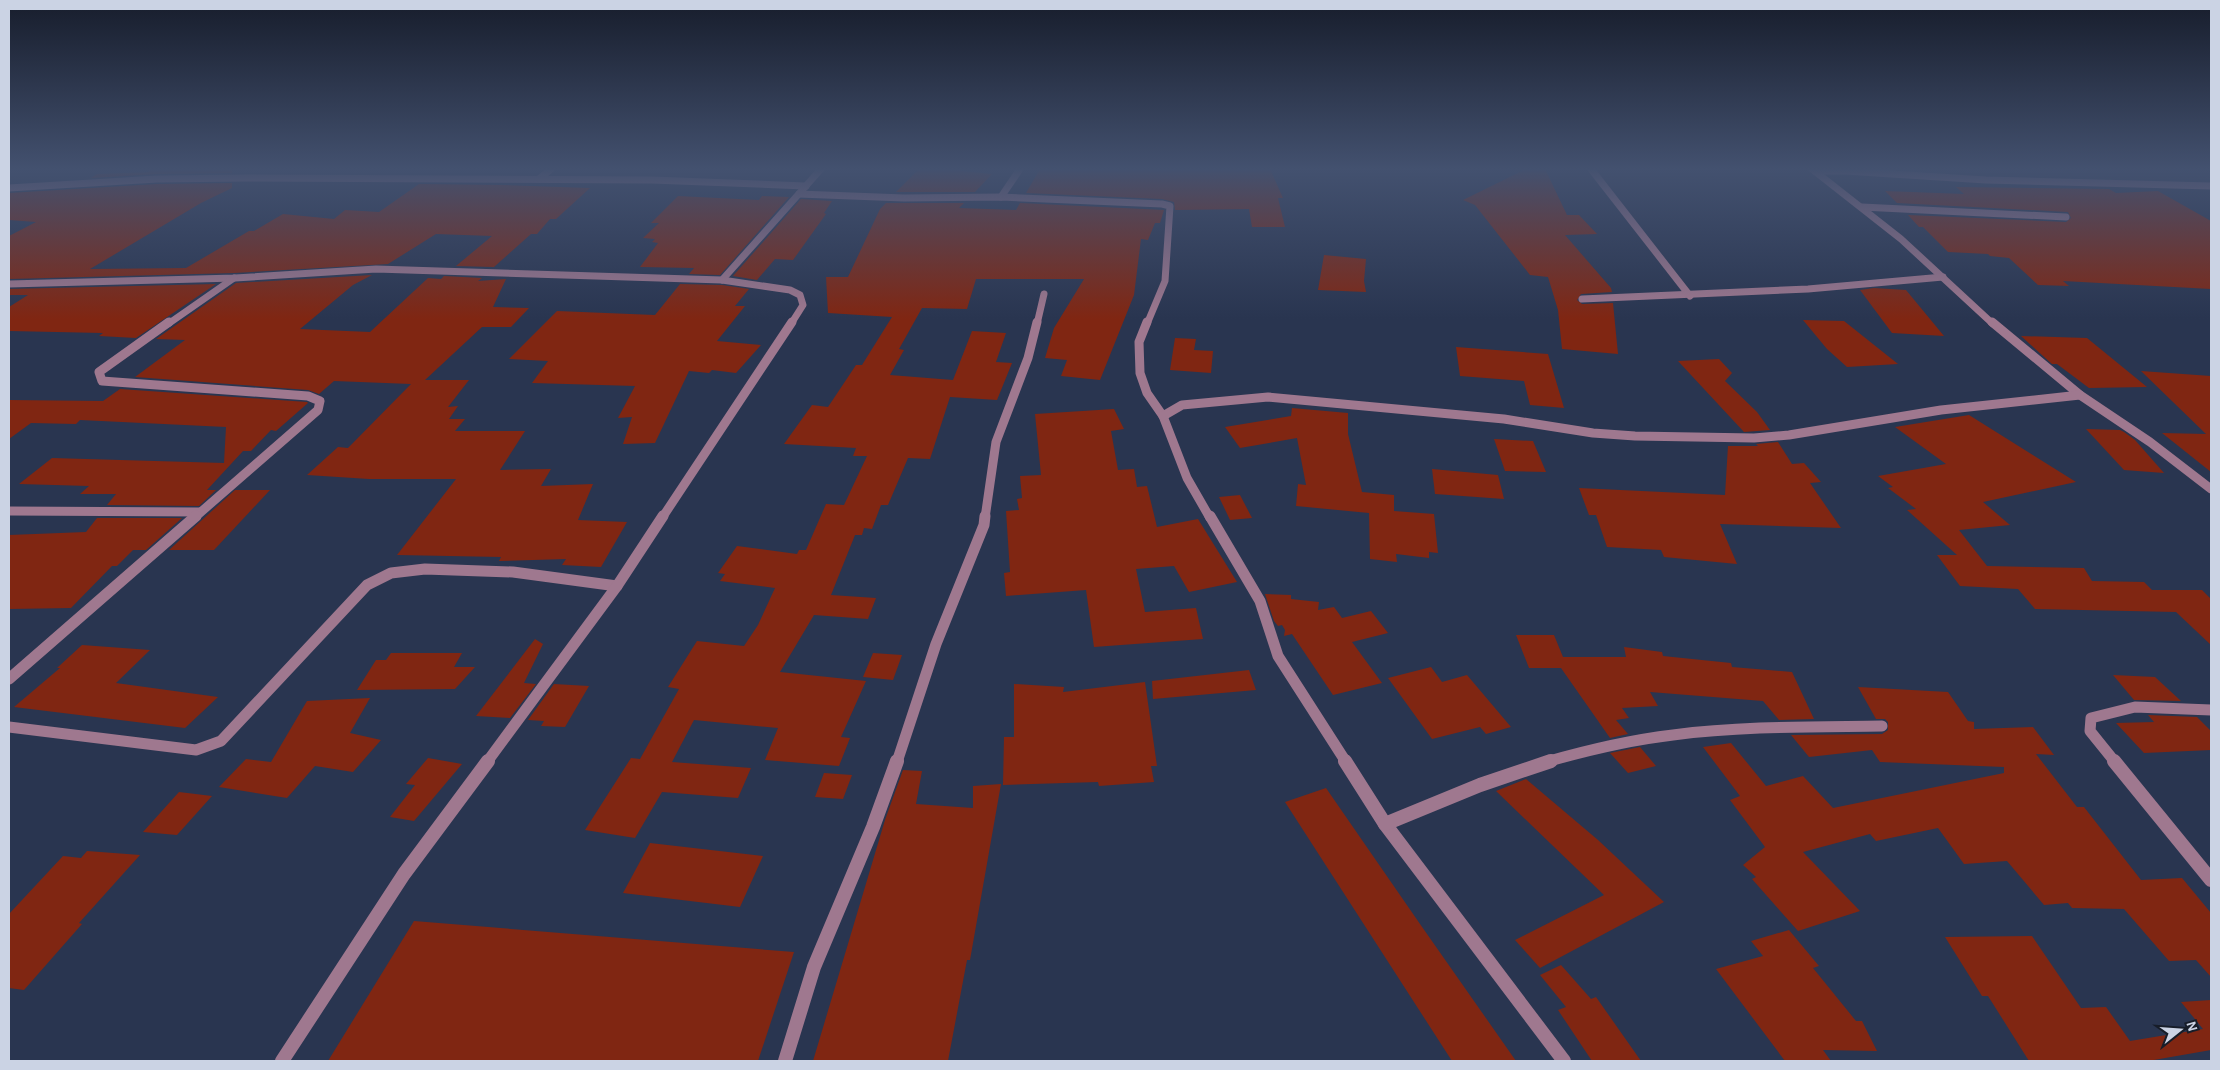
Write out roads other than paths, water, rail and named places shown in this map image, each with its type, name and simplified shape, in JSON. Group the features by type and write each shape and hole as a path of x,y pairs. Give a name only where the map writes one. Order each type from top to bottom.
{"street":[{"path":"722,280 777,219"},
{"path":"1170,219 1164,281 1138,342 1140,373 1147,392 1163,416 1187,478 1260,601 1278,656 1385,824 1439,892 1564,1061"},
{"path":"1632,219 1690,296"},
{"path":"1876,219 1943,277 2012,341 2080,394 2150,442 2211,489"},
{"path":"9,284 235,278 376,269 722,280 790,290 800,295 803,305 618,586 404,874 282,1061"},
{"path":"1582,298 1690,296 1882,284 1943,277"},
{"path":"9,679 318,410 320,401 308,396 102,381 99,372 235,278"},
{"path":"784,1061 814,967 873,827 912,721 936,644 984,525 996,442 1028,358 1044,294"},
{"path":"1163,416 1182,406 1196,403 1268,398 1504,419 1635,436 1754,438 1789,435 1941,410 2080,394"},
{"path":"9,511 200,512"},
{"path":"9,727 196,750 206,748 221,741 367,585 391,573 425,569 513,572 618,586"},
{"path":"2211,710 2135,708 2091,718 2090,731 2211,880"},
{"path":"1385,824 1440,799 1501,777 1585,751 1644,739 1712,731 1882,726"}]}
